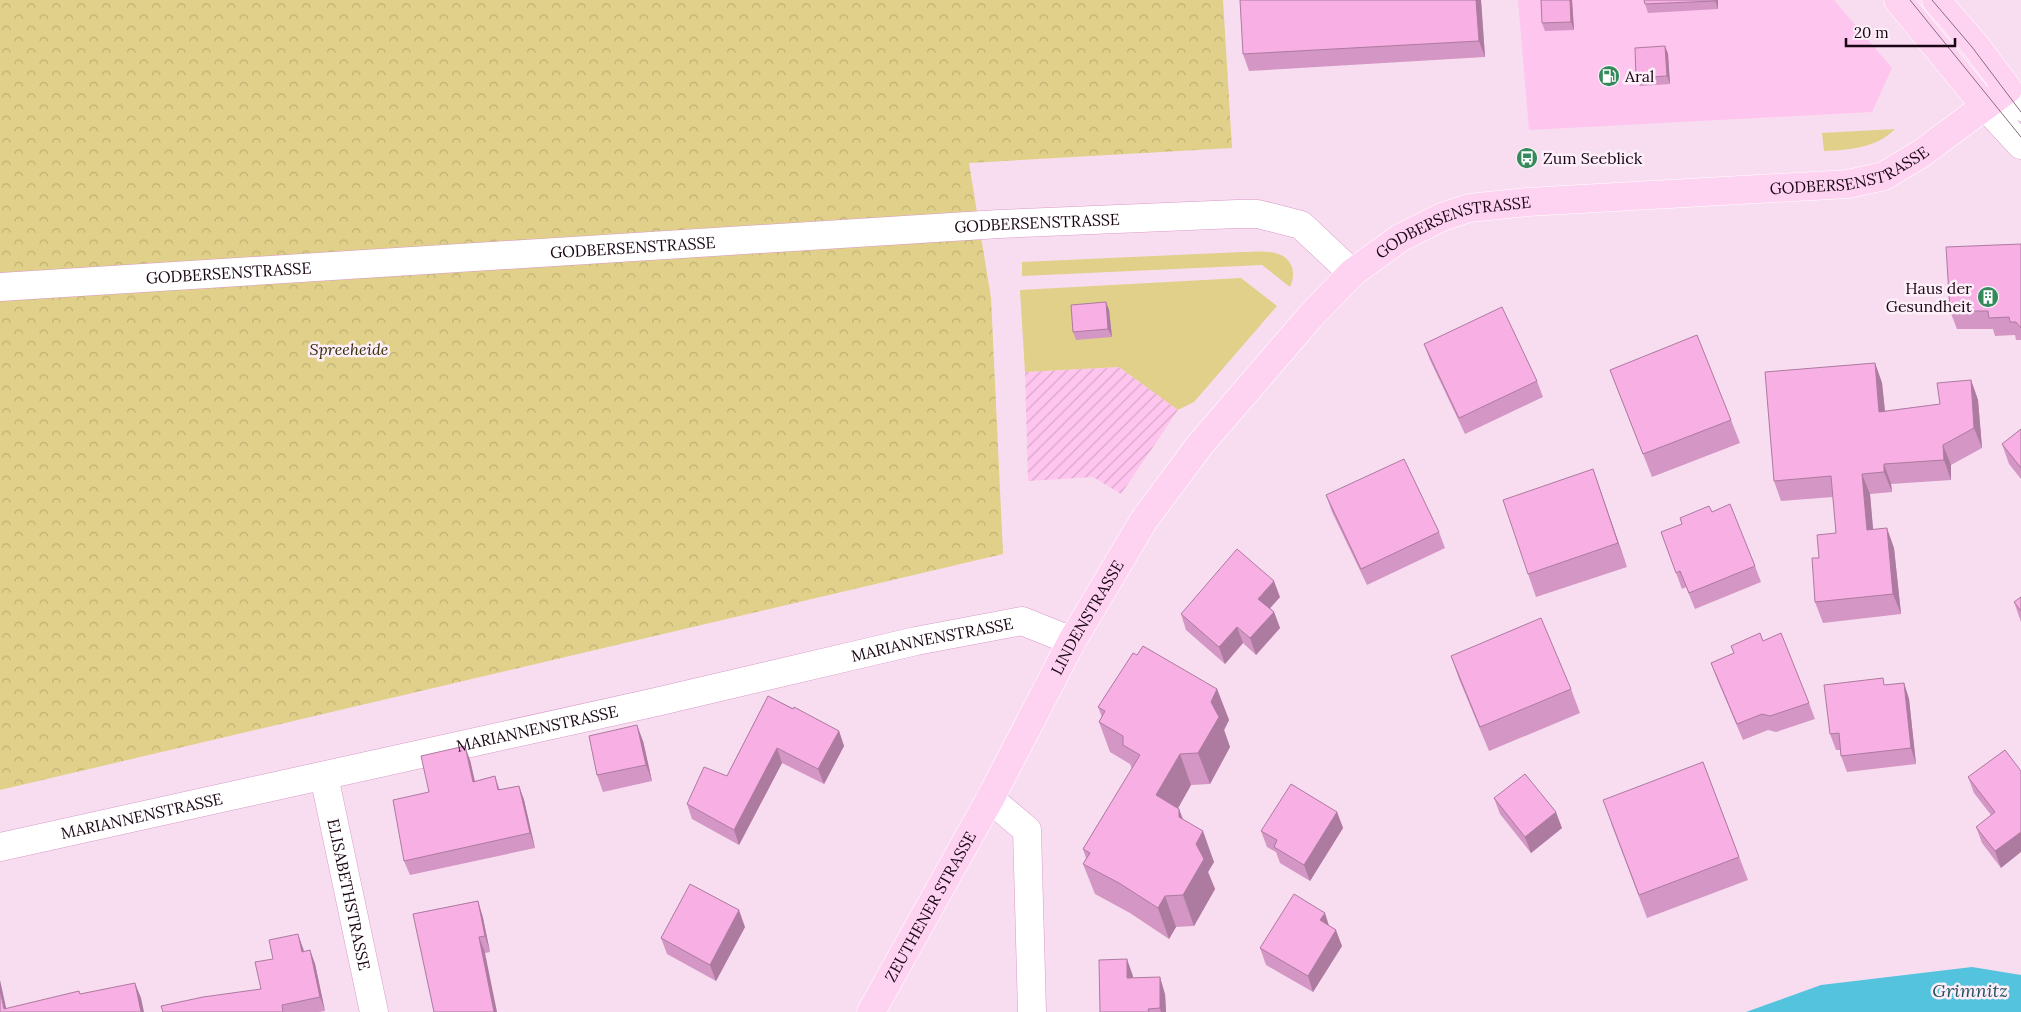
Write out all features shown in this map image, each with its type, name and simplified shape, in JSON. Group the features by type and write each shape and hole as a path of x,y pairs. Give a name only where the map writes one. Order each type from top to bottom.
{"main road":[{"path":"1898,0 1986,106"},
{"path":"1936,0 1975,45 2015,98"},
{"name":"GODBERSENSTRASSE","path":"1352,273 1400,238 1442,217 1468,208 1536,202 1848,184 1884,176 1922,153 1986,106 2015,98"},
{"name":"LINDENSTRASSE","path":"990,799 1072,641 1144,520 1199,446 1309,318 1352,273"},
{"name":"ZEUTHENER STRASSE","path":"871,1012 990,799"}],"street":[{"path":"1986,106 2021,145"},
{"name":"GODBERSENSTRASSE","path":"0,287 998,224 1237,214 1258,214 1300,225 1352,273"},
{"name":"MARIANNENSTRASSE","path":"0,847 324,776 916,641 1022,621 1072,641"},
{"name":"ELISABETHSTRASSE","path":"324,776 374,1012"},
{"path":"990,799 1027,830 1032,1012"}],"shaded area":[{"path":"1518,0 1834,0 1892,68 1872,112 1529,130"},
{"path":"1119,367 1178,410 1121,494 1093,477 1028,481 1025,372"}],"green space":[{"name":"Spreeheide","path":"0,0 1223,0 1232,148 969,163 991,298 1003,554 0,790"},
{"path":"1895,129 1880,140 1862,147 1824,151 1822,133"},
{"path":"1263,251 1283,256 1293,270 1290,287 1262,265 1022,276 1022,262"},
{"path":"1241,278 1277,306 1194,402 1178,410 1119,367 1025,372 1020,290"}],"water":[{"name":"Grimnitz","path":"1972,967 2021,975 2021,1012 1746,1012 1821,985"}],"building":[{"path":"1240,0 1476,0 1479,41 1243,54"},
{"path":"1541,0 1570,0 1571,22 1542,23"},
{"path":"1644,0 1715,0 1715,1 1645,4"},
{"path":"1665,46 1667,76 1636,78 1635,48"},
{"name":"Haus der Gesundheit","path":"2021,244 2021,328 2016,322 2010,322 2009,317 1989,318 1988,311 1950,311 1946,247"},
{"path":"1106,302 1108,329 1073,332 1071,305"},
{"path":"1502,307 1537,381 1459,418 1424,344"},
{"path":"1697,335 1731,420 1643,454 1610,370"},
{"path":"1875,363 1879,412 1940,404 1937,383 1971,380 1974,428 1943,445 1944,460 1884,464 1884,472 1862,474 1867,530 1887,528 1893,594 1815,602 1812,558 1819,558 1817,535 1836,533 1831,476 1774,481 1765,372"},
{"path":"2021,429 2021,468 2002,444"},
{"path":"1404,459 1439,532 1361,569 1326,495"},
{"path":"1593,469 1618,543 1528,574 1503,500"},
{"path":"1730,504 1755,566 1689,593 1680,571 1676,573 1661,532 1682,524 1680,518 1709,506 1712,512"},
{"path":"1237,549 1274,581 1258,599 1274,612 1250,638 1237,627 1219,647 1181,614"},
{"path":"2021,597 2021,611 2014,602"},
{"path":"1541,618 1571,689 1480,727 1451,656"},
{"path":"1760,633 1763,641 1781,633 1809,703 1770,716 1762,714 1737,724 1711,663 1734,653 1731,646"},
{"path":"1143,646 1217,689 1211,702 1219,717 1198,753 1180,754 1156,795 1179,809 1179,817 1203,831 1196,844 1204,859 1183,895 1165,896 1158,908 1119,883 1083,864 1090,853 1083,849 1140,755 1123,745 1123,736 1099,722 1105,711 1098,707 1133,653 1137,655"},
{"path":"1883,678 1884,685 1904,683 1911,748 1841,756 1839,733 1830,734 1824,685"},
{"path":"768,696 793,709 794,707 839,731 818,769 777,748 734,830 687,804 704,767 727,776"},
{"path":"637,725 646,765 597,775 589,736"},
{"path":"465,746 473,782 495,776 498,790 519,786 530,833 404,861 393,800 429,792 421,756"},
{"path":"2005,750 2021,771 2021,832 1995,851 1976,827 1995,812 1968,777"},
{"path":"1703,762 1739,857 1639,895 1603,800"},
{"path":"1525,774 1556,812 1525,837 1494,798"},
{"path":"1291,784 1337,812 1304,865 1274,847 1277,840 1261,831"},
{"path":"690,884 739,910 710,965 661,938"},
{"path":"1294,894 1325,913 1320,920 1336,930 1308,976 1260,948"},
{"path":"478,901 485,936 479,937 494,1012 434,1012 413,914"},
{"path":"298,934 302,952 310,950 320,997 282,1005 283,1012 163,1012 161,1006 203,997 261,989 255,962 273,959 269,940"},
{"path":"1127,959 1127,978 1160,977 1160,1008 1148,1009 1149,1012 1100,1012 1099,960"},
{"path":"135,983 141,1012 0,1012 0,990 4,1009 79,991 80,994"}],"tram line":[{"path":"1910,0 2021,137"},
{"path":"1932,0 1972,47 2021,112"}],"place":[{"name":"Aral","path":"1609,76"},
{"name":"Zum Seeblick","path":"1527,158"},
{"name":"Haus der Gesundheit","path":"1988,297"}]}
